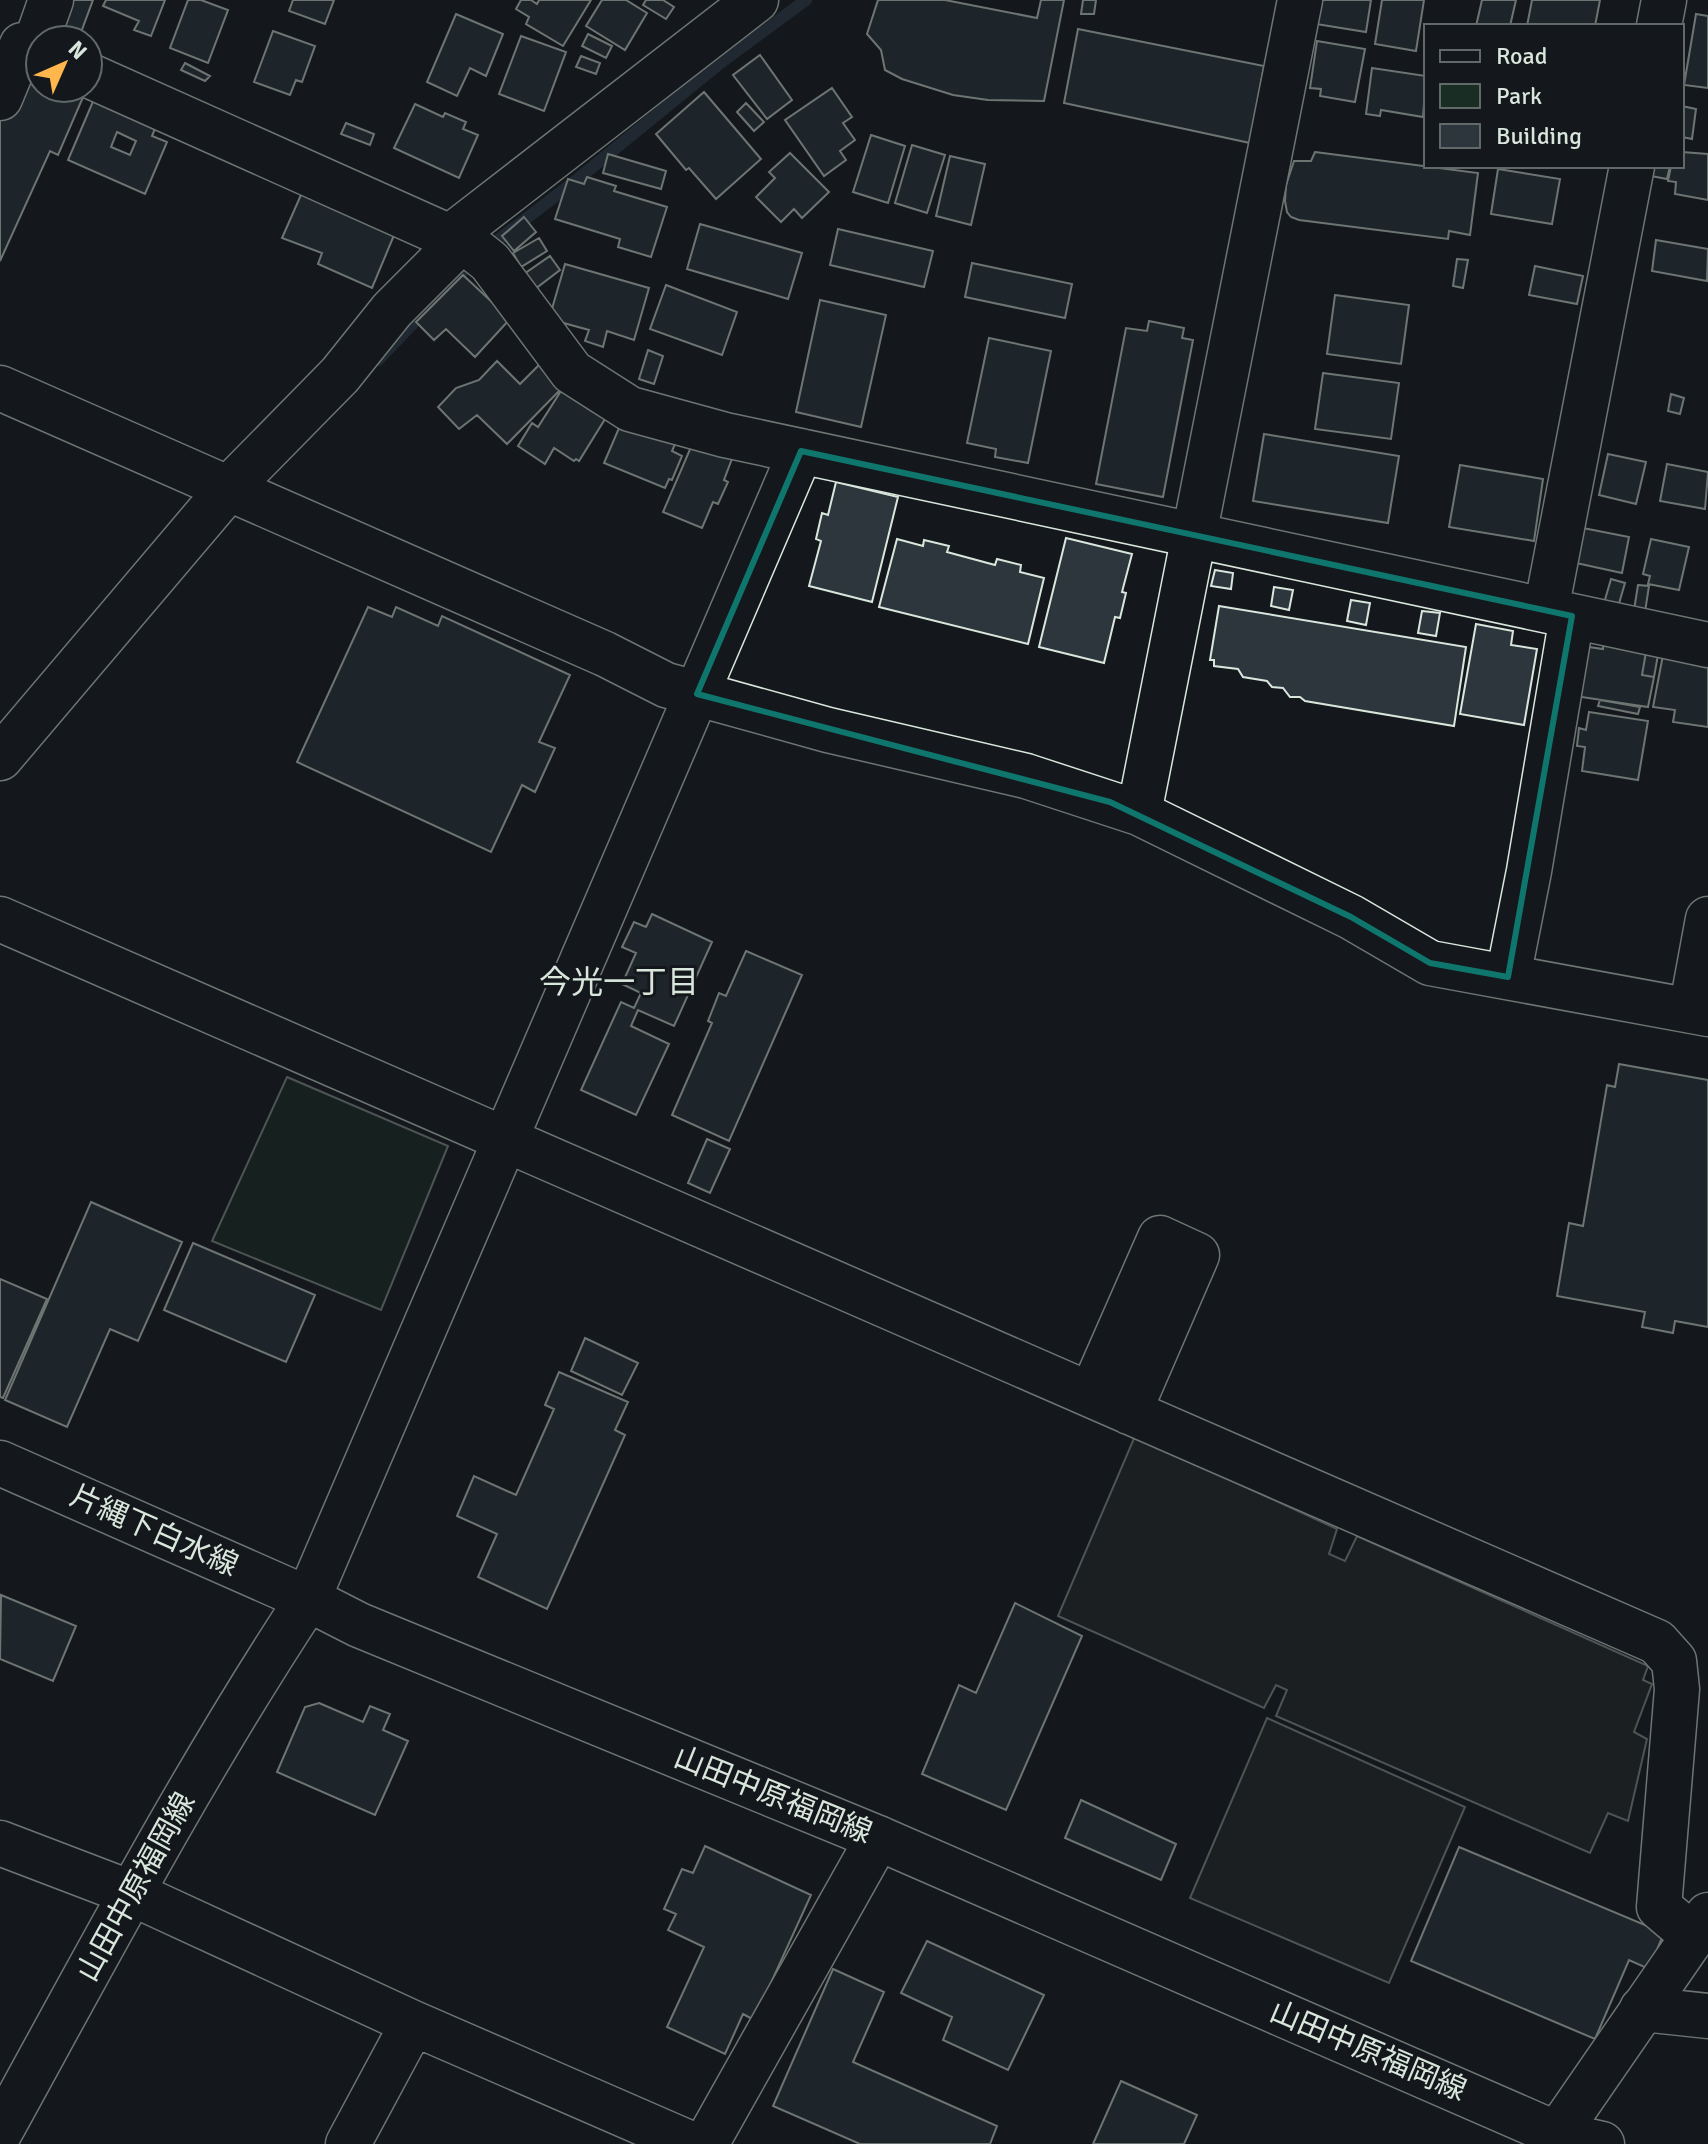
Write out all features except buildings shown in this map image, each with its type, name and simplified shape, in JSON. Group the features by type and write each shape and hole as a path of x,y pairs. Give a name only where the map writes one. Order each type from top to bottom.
{"street":[{"path":"37,24 51,0"},
{"path":"0,758 245,496 392,310 756,0"},
{"path":"1139,813 1300,0"},
{"path":"1659,24 1664,0"},
{"path":"0,98 24,46"},
{"path":"104,82 467,247 572,372 630,409 725,435 1708,645"},
{"path":"1508,977 1527,885 1559,613 1632,168"},
{"path":"0,388 605,654 666,685 828,730 1026,776 1139,813 1351,917 1430,963 1700,1012 1708,919"},
{"path":"308,1599 801,451"},
{"path":"0,919 1657,1642 1674,1661 1677,1689 1659,1907 1700,1926 1552,2139 1602,2144"},
{"name":"片縄下白水線","path":"0,1463 308,1599"},
{"name":"山田中原福岡線","path":"0,2132 131,1893 255,1679 308,1599 359,1625 878,1838 1552,2139"},
{"path":"706,2144 878,1838"},
{"path":"0,1843 131,1893 413,2023 691,2144"},
{"path":"1642,2009 1708,2016"},
{"path":"348,2144 413,2023"}],"highlighted area":[{"path":"801,451 1572,616 1508,977 1430,963 1351,917 1110,802 697,694"}],"green space":[{"path":"287,1077 448,1146 381,1310 212,1241"}],"shaded area":[{"path":"1135,1436 1337,1529 1329,1554 1345,1561 1357,1536 1648,1666 1643,1680 1652,1684 1634,1732 1647,1739 1628,1821 1608,1813 1590,1853 1276,1716 1287,1690 1276,1685 1264,1708 1058,1616"},
{"path":"1267,1718 1465,1807 1389,1983 1190,1898"}],"waterway":[{"path":"378,360 476,257 719,64 806,0"}],"district":[{"name":"今光一丁目","path":"619,982"}]}
